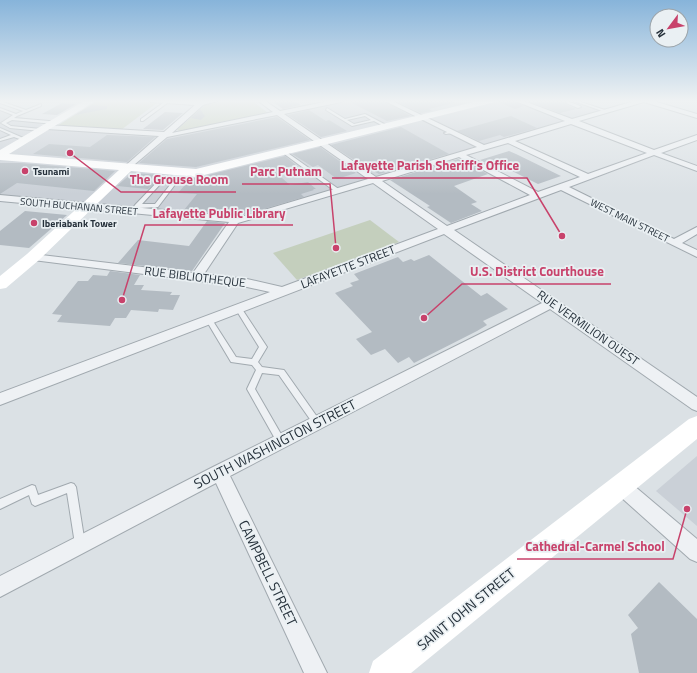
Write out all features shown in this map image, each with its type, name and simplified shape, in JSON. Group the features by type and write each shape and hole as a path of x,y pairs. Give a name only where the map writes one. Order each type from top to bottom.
{"street":[{"path":"0,156 41,131"},
{"path":"93,131 165,135 184,131"},
{"path":"0,292 33,257 169,131"},
{"name":"RUE VERMILION OUEST","path":"306,131 697,405"},
{"path":"0,156 128,168 164,176 178,177 284,152 355,131"},
{"path":"447,131 484,148"},
{"name":"SOUTH BUCHANAN STREET","path":"0,198 87,206 135,208 234,221 537,131"},
{"path":"599,131 697,169"},
{"name":"LAFAYETTE STREET","path":"0,399 447,229 697,137"},
{"path":"508,140 589,178"},
{"path":"460,155 538,196"},
{"name":"WEST MAIN STREET","path":"562,187 697,254"},
{"path":"196,277 234,221"},
{"path":"674,243 697,230"},
{"path":"0,284 33,257"},
{"name":"RUE BIBLIOTHEQUE","path":"33,257 247,283 284,291"},
{"name":"SOUTH WASHINGTON STREET","path":"0,587 219,472 552,303"},
{"name":"SAINT JOHN STREET","path":"385,673 620,485 697,426"},
{"name":"CAMPBELL STREET","path":"219,472 316,673"},
{"path":"620,485 697,552"}],"lane":[{"path":"6,131 15,135"},
{"path":"0,140 33,131"},
{"path":"0,136 10,133"},
{"path":"284,152 338,191"},
{"path":"135,208 164,176"},
{"path":"135,208 156,206 178,177"},
{"path":"238,308 263,347 254,362"},
{"path":"208,320 234,360 254,362 260,370 281,372 317,422"},
{"path":"260,370 251,389 281,441"},
{"path":"0,504 32,489 35,501 70,487 80,544"}],"shaded area":[{"path":"0,131 101,131 168,136 190,131 532,131 240,217 0,196"},
{"path":"697,456 697,526 656,491"}],"green space":[{"path":"370,220 399,242 297,280 273,253"}],"building":[{"path":"205,131 298,131 310,140 196,167 139,163 167,139"},
{"path":"313,131 345,131 321,137"},
{"path":"384,131 409,131 449,154 379,174 368,169 331,145"},
{"path":"458,131 525,131 504,137 500,135 479,141"},
{"path":"107,135 155,137 127,162 33,154 49,144 90,147"},
{"path":"320,147 356,173 337,179 318,165 313,167 292,154"},
{"path":"509,151 561,176 538,184 506,168 500,171 480,160"},
{"path":"285,156 296,165 274,171 290,185 308,182 316,189 301,194 304,197 246,214 235,213 235,215 184,210 197,194 178,193 191,178"},
{"path":"458,159 488,174 454,186 477,202 471,204 482,211 451,223 427,207 430,206 390,180"},
{"path":"0,163 20,163 115,171 94,191 17,183 0,194"},
{"path":"132,173 163,175 148,189 117,186"},
{"name":"Iberiabank Tower","path":"25,211 67,215 29,248 0,245 0,231"},
{"path":"207,221 225,223 192,271 118,263 138,240 189,246"},
{"path":"429,255 481,296 487,293 508,309 483,321 487,325 477,331 414,363 409,357 398,363 385,349 371,355 356,339 372,332 335,293 353,286 350,283 359,280 354,274 398,257 403,262 411,259 414,261"},
{"path":"110,271 140,275 134,285 144,285 141,290 172,292 170,295 180,295 173,310 159,309 158,312 131,310 126,318 115,318 110,326 57,322 62,315 52,314 78,281 88,281 93,275 107,276"},
{"path":"659,582 697,619 697,673 639,673 631,634 638,628 628,615"}],"place":[{"name":"The Grouse Room","path":"70,153"},
{"name":"Tsunami","path":"25,171"},
{"name":"Iberiabank Tower","path":"34,223"},
{"name":"Lafayette Parish Sheriff's Office","path":"562,236"},
{"name":"Parc Putnam","path":"336,248"},
{"name":"Lafayette Public Library","path":"122,300"},
{"name":"U.S. District Courthouse","path":"424,318"},
{"name":"Cathedral-Carmel School","path":"687,509"}]}
